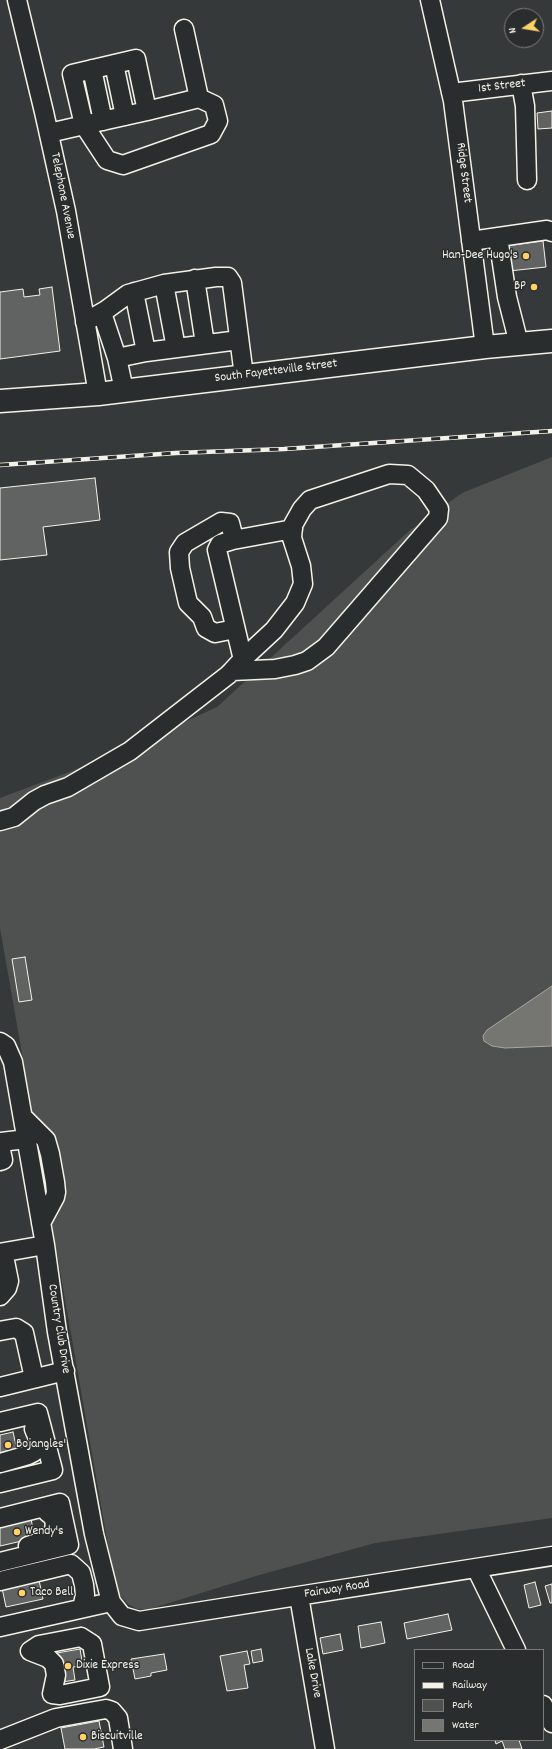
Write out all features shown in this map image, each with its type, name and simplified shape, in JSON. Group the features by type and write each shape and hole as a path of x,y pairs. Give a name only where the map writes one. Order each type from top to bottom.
{"main road":[{"name":"South Fayetteville Street","path":"0,401 98,394 485,347 552,341"}],"street":[{"name":"Telephone Avenue","path":"17,0 66,211 98,394"},
{"name":"Ridge Street","path":"430,0 451,92 485,347"},
{"path":"184,29 199,98"},
{"path":"49,133 84,125 147,111 199,98 214,105 218,121 211,134 123,165 107,160 84,125 72,74 136,59 147,111"},
{"path":"114,64 125,116"},
{"path":"92,69 103,121"},
{"name":"1st Street","path":"451,92 552,81"},
{"path":"522,84 525,106 527,180"},
{"path":"471,241 547,230 552,232"},
{"path":"498,237 507,297 519,344"},
{"path":"85,322 102,313 128,294 134,292 164,284 195,279 228,277 232,284 244,376"},
{"path":"195,279 205,344"},
{"path":"164,284 176,348"},
{"path":"134,292 146,352"},
{"path":"479,300 507,297"},
{"path":"102,313 117,358 124,390"},
{"path":"117,358 146,352 239,340"},
{"path":"0,821 14,817 46,795 68,787 130,752 196,702 274,630 295,603 303,584 301,566 292,538 293,525 302,509 310,500 389,474 408,475 426,490 438,509 438,518 326,647 307,661 295,665 275,669 237,665"},
{"path":"233,540 230,523 221,522 185,543 179,552 181,575 188,603 202,617 206,628 215,633 236,629"},
{"path":"237,665 236,629 217,550 220,544 233,540 293,529"},
{"name":"Country Club Drive","path":"0,1042 6,1046 14,1062 45,1245 57,1332 94,1534 111,1602 122,1616"},
{"path":"23,1117 46,1140 56,1182 55,1197 41,1222"},
{"path":"0,1142 27,1139"},
{"path":"0,1146 3,1160 0,1161"},
{"path":"0,1296 7,1288 9,1281 5,1261 0,1254 45,1245"},
{"path":"0,1331 16,1328 24,1333 34,1378"},
{"path":"0,1387 65,1371"},
{"path":"0,1422 38,1413 53,1470 0,1483"},
{"path":"0,1431 19,1426 29,1426 35,1429 39,1441 37,1447 28,1455 0,1462"},
{"path":"51,1463 81,1458"},
{"path":"0,1518 60,1503 69,1545 0,1562"},
{"path":"0,1554 43,1541 54,1532 55,1521 52,1516 44,1510 33,1509"},
{"path":"68,1540 94,1534"},
{"name":"Fairway Road","path":"122,1616 139,1621 552,1556"},
{"path":"0,1581 71,1564 81,1573 84,1595 82,1608"},
{"path":"476,1568 516,1649"},
{"name":"Lake Drive","path":"299,1596 325,1749"},
{"path":"0,1627 111,1602"},
{"path":"81,1637 92,1644 100,1687 60,1695 52,1694 56,1675 54,1664 48,1658 30,1650 39,1645 81,1637"},
{"path":"544,1707 552,1723"},
{"path":"0,1740 56,1718 106,1709 112,1711 118,1718 123,1749"},
{"path":"44,1724 59,1725 103,1719 108,1722 114,1734 114,1741 111,1747 107,1749"}],"green space":[{"path":"552,457 552,1518 375,1543 256,1576 150,1609 137,1609 128,1604 116,1591 0,928 0,798 101,760 217,707 409,531 462,493"}],"water":[{"path":"552,986 552,1046 505,1048 492,1046 484,1041 483,1036 487,1030"}],"building":[{"path":"552,111 552,128 538,129 537,113"},
{"path":"543,241 546,267 509,271 506,246"},
{"path":"52,287 60,351 0,359 0,292 23,289 24,297 40,295 39,289"},
{"path":"95,478 100,520 43,527 47,555 0,560 0,488"},
{"path":"25,957 32,1000 19,1002 12,959"},
{"name":"Bojangles'","path":"13,1432 18,1454 0,1459 0,1435"},
{"name":"Wendy's","path":"31,1519 35,1538 0,1546 0,1526"},
{"name":"Taco Bell","path":"39,1580 43,1599 6,1607 2,1588"},
{"path":"535,1582 541,1605 529,1608 524,1585"},
{"path":"552,1584 552,1603 550,1603 545,1586"},
{"path":"448,1614 452,1630 407,1639 404,1623"},
{"path":"381,1622 385,1643 361,1648 358,1626"},
{"path":"340,1634 343,1650 323,1654 320,1638"},
{"name":"Dixie Express","path":"80,1649 83,1666 73,1667 75,1680 62,1682 57,1653"},
{"path":"261,1649 263,1661 253,1663 251,1651"},
{"path":"247,1651 250,1664 244,1665 248,1688 227,1691 220,1656"},
{"path":"164,1654 167,1670 151,1673 151,1676 135,1679 131,1659"},
{"name":"Biscuitville","path":"99,1721 104,1747 94,1749 65,1749 61,1728"},
{"path":"495,1741 502,1741 496,1744"},
{"path":"502,1741 519,1741 522,1749 505,1749"}],"railway":[{"path":"0,465 176,453 284,449 552,431"}],"place":[{"name":"Han-Dee Hugo's","path":"526,256"},
{"name":"BP","path":"534,287"},
{"name":"Bojangles'","path":"8,1445"},
{"name":"Wendy's","path":"17,1532"},
{"name":"Taco Bell","path":"22,1593"},
{"name":"Dixie Express","path":"68,1666"},
{"name":"Biscuitville","path":"83,1737"}]}
